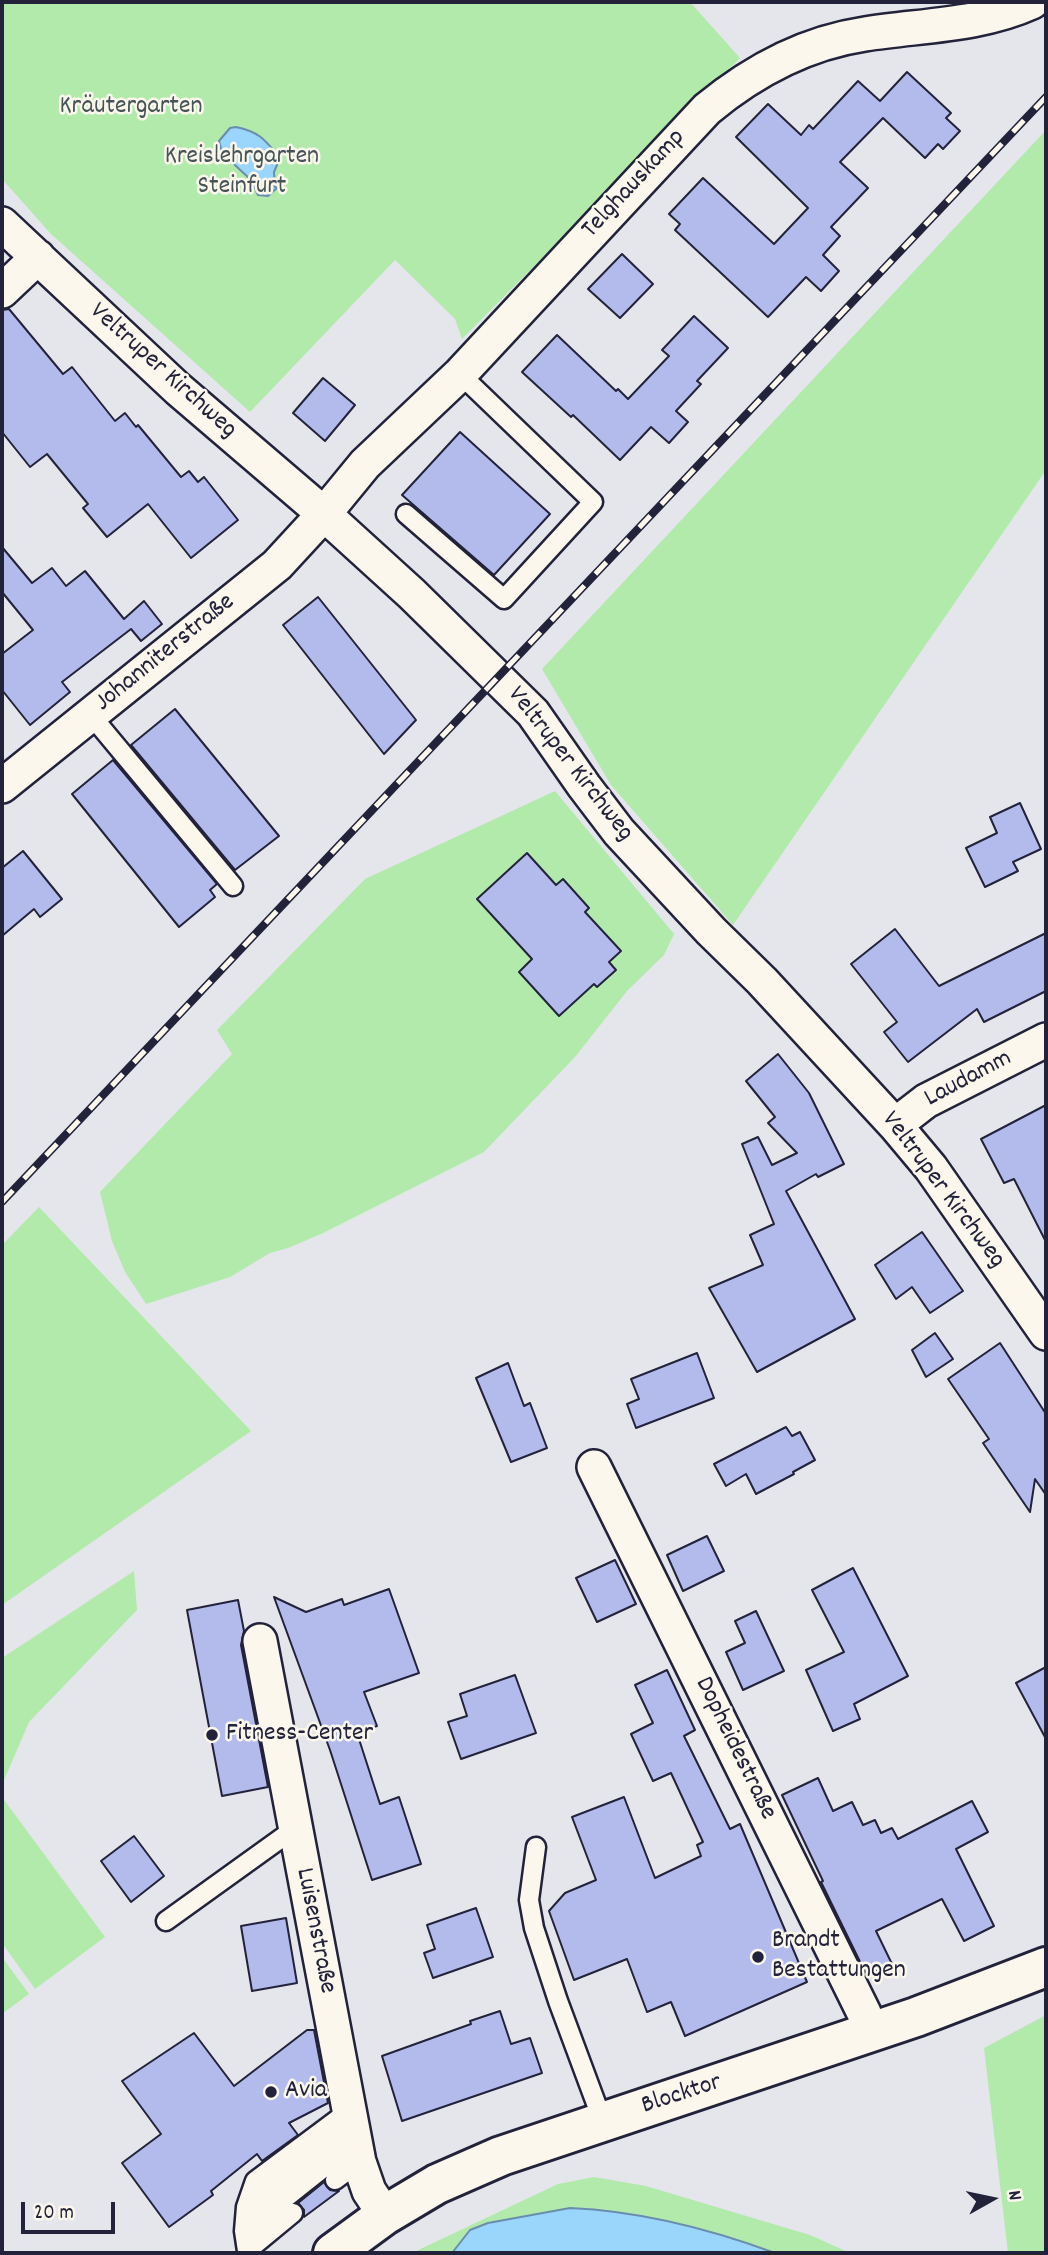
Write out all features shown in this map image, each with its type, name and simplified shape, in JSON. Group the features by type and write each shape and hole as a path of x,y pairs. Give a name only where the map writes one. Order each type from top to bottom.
{"main road":[{"name":"Blocktor","path":"333,2253 385,2215 437,2184 501,2156 870,2033 1046,1967"}],"street":[{"name":"Telghauskamp","path":"324,514 365,464 460,374 707,109 732,88 767,66 800,52 862,34 973,21 1012,11 1032,2"},
{"name":"Veltruper Kirchweg","path":"2,224 178,389 324,514 422,603 533,713 619,832 895,1125 930,1168 1046,1333"},
{"path":"2,290 38,257"},
{"name":"Johanniterstraße","path":"2,786 277,565 324,514"},
{"name":"Laudamm","path":"895,1125 926,1101 1046,1040"},
{"name":"Dopheidestraße","path":"594,1467 864,2013 870,2033"},
{"name":"Luisenstraße","path":"260,1641 350,2144 369,2191 385,2215"}],"lane":[{"path":"406,514 504,599 593,502 460,374"},
{"path":"90,714 233,886"},
{"path":"166,1921 294,1829"},
{"path":"536,1847 529,1900 534,1928 603,2122"},
{"path":"248,2252 244,2231 246,2207 350,2144"},
{"path":"244,2231 350,2144"},
{"path":"248,2252 293,2213"}],"green space":[{"name":"Kreislehrgarten Steinfurt","path":"2,2 690,2 740,58 462,339 455,319 395,260 250,412 51,234 2,179"},
{"path":"1046,130 1046,470 733,925 611,785 542,669"},
{"path":"555,791 674,934 664,955 627,991 575,1057 484,1152 321,1234 270,1253 230,1277 146,1304 125,1272 112,1241 100,1192 232,1054 217,1030 365,879"},
{"path":"39,1207 251,1431 2,1605 2,1245"},
{"path":"134,1571 137,1610 29,1722 2,1785 2,1658"},
{"path":"2,1797 105,1937 35,1989 2,1943"},
{"path":"2,1957 29,1994 2,2014"},
{"path":"1046,2015 1046,2253 1008,2253 984,2048"},
{"path":"594,2177 646,2186 810,2235 850,2253 412,2253 558,2184"}],"water":[{"path":"230,128 251,131 261,138 280,158 274,172 277,188 268,196 258,195 251,180 222,153 219,141"},
{"path":"570,2208 648,2217 725,2236 775,2253 452,2253 470,2230 488,2223"}],"building":[{"path":"907,72 951,113 946,118 960,131 943,149 938,144 925,158 883,118 840,162 868,188 831,227 840,236 823,255 839,271 821,291 806,277 768,317 675,230 680,224 669,214 703,178 774,244 808,208 736,137 768,104 801,135 809,125 813,129 858,81 880,101"},
{"path":"622,254 653,284 620,318 588,289"},
{"path":"9,309 63,374 72,367 115,421 125,413 181,477 189,471 198,482 204,477 238,520 191,558 148,504 107,537 83,508 88,504 47,454 30,467 2,432 2,310"},
{"path":"694,316 728,348 697,381 701,384 676,411 688,422 669,443 651,427 620,460 522,372 557,335 628,399 669,356 662,350"},
{"path":"323,378 355,405 325,441 293,413"},
{"path":"460,432 550,514 494,575 402,495"},
{"path":"2,547 32,583 52,568 66,586 85,571 124,619 144,601 162,624 141,641 131,629 62,682 70,692 30,725 2,690 2,654 33,630 2,592"},
{"path":"318,597 416,720 384,754 283,625"},
{"path":"175,709 279,836 235,870 131,745"},
{"path":"113,760 217,884 210,890 215,897 179,927 72,794"},
{"path":"1020,803 1041,849 1013,862 1018,871 985,887 966,848 997,833 990,817"},
{"path":"23,851 62,899 40,917 34,909 2,936 2,868"},
{"path":"527,853 556,885 563,879 589,908 585,912 621,951 609,962 616,970 597,987 594,984 559,1016 519,972 532,959 477,899"},
{"path":"895,929 939,986 1046,933 1046,991 984,1022 977,1009 908,1062 884,1032 897,1022 851,964"},
{"path":"778,1054 809,1093 844,1164 818,1177 816,1174 786,1191 855,1319 757,1372 709,1288 763,1265 750,1235 774,1224 742,1144 758,1137 772,1165 797,1153 768,1123 775,1117 746,1081"},
{"path":"1046,1105 1046,1242 1014,1179 1004,1183 981,1139"},
{"path":"922,1232 963,1291 930,1313 912,1287 896,1299 875,1265"},
{"path":"935,1333 953,1359 926,1377 912,1350"},
{"path":"1000,1343 1046,1414 1046,1495 1035,1479 1030,1512 983,1443 989,1439 948,1379"},
{"path":"697,1353 714,1398 636,1428 627,1404 639,1399 631,1379"},
{"path":"508,1363 524,1406 530,1403 547,1448 511,1462 476,1378"},
{"path":"786,1427 792,1436 800,1432 815,1460 756,1494 746,1474 726,1486 714,1464"},
{"path":"707,1536 724,1571 683,1591 667,1555"},
{"path":"615,1560 636,1604 597,1622 576,1578"},
{"path":"853,1568 908,1676 854,1704 860,1719 833,1731 806,1670 844,1652 812,1590"},
{"path":"389,1589 419,1673 364,1692 377,1726 357,1733 380,1804 399,1797 421,1864 372,1880 330,1750 274,1597 306,1612 342,1599 344,1605"},
{"path":"238,1600 244,1631 241,1645 268,1787 222,1796 187,1610"},
{"path":"756,1611 784,1671 743,1690 726,1652 745,1643 735,1621"},
{"path":"1046,1667 1046,1739 1016,1683"},
{"path":"667,1670 695,1730 684,1736 730,1829 740,1824 807,1982 685,2036 671,2002 647,2012 627,1959 574,1980 549,1911 565,1893 596,1880 572,1817 624,1797 655,1878 701,1856 697,1845 703,1842 671,1773 653,1781 631,1734 653,1723 635,1685"},
{"path":"515,1675 536,1733 461,1759 448,1722 467,1716 460,1694"},
{"path":"818,1778 833,1811 852,1802 863,1825 875,1820 881,1833 892,1828 898,1839 972,1801 988,1832 956,1849 994,1926 964,1941 942,1899 876,1931 892,1964 867,1976 782,1795"},
{"path":"134,1836 164,1876 131,1902 101,1861"},
{"path":"476,1908 493,1957 433,1978 424,1953 435,1949 427,1925"},
{"path":"286,1918 297,1983 252,1991 241,1926"},
{"path":"500,2011 511,2044 530,2038 542,2073 402,2121 382,2056"},
{"path":"307,2030 314,2030 328,2103 289,2123 298,2135 262,2161 257,2154 211,2191 213,2195 169,2227 122,2163 161,2134 122,2081 194,2033 234,2086"},
{"path":"324,2182 330,2190 339,2191 304,2217 304,2210 298,2203"}],"railway":[{"path":"2,1202 1046,97"}],"place":[{"name":"Fitness-Center","path":"212,1735"},
{"name":"Brandt Bestattungen","path":"758,1957"},
{"name":"Avia","path":"271,2092"}],"park label":[{"name":"Kräutergarten","path":"131,108"}]}
